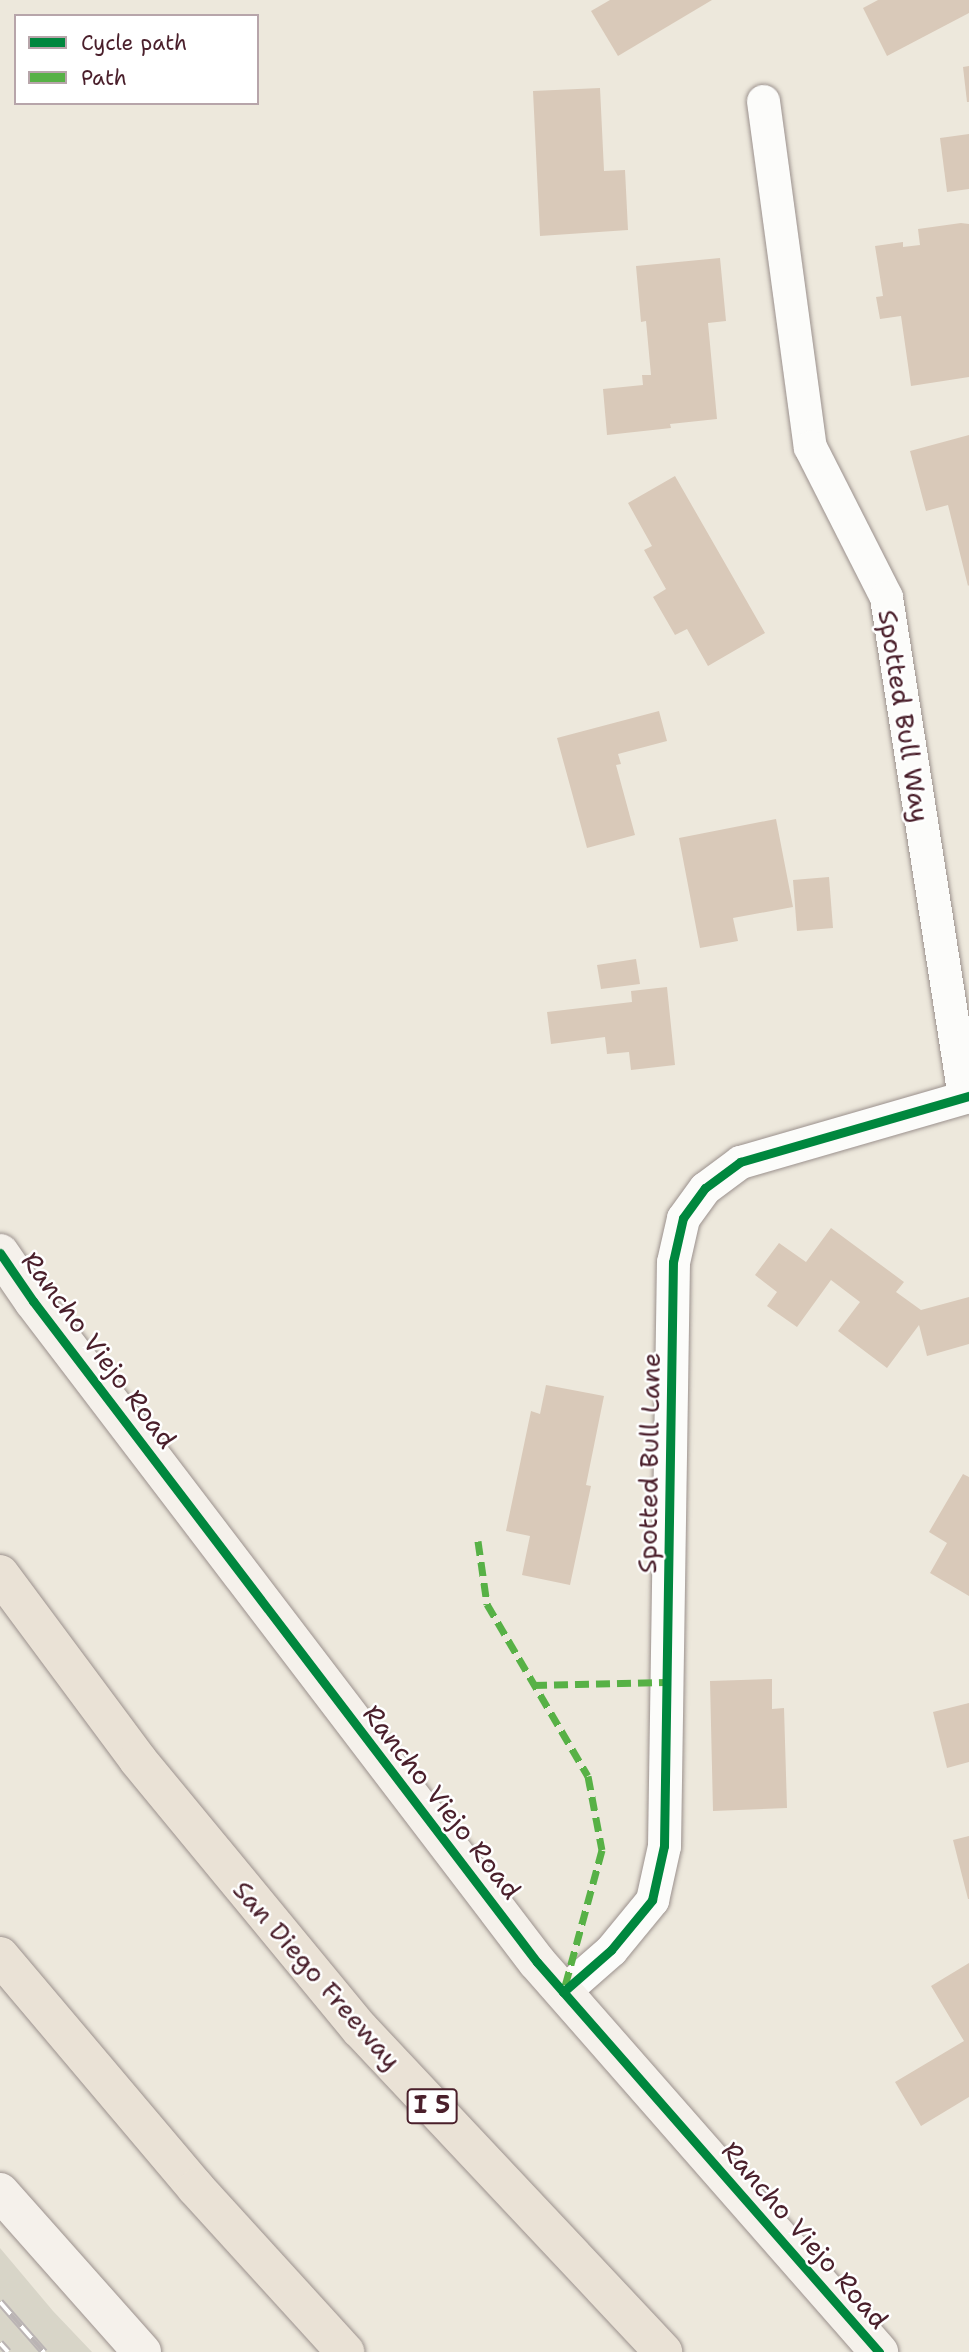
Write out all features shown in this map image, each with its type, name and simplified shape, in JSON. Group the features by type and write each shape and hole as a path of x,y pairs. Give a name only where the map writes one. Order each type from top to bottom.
{"highway":[{"name":"San Diego Freeway","path":"0,1574 138,1760 360,2029 663,2352"},
{"path":"0,1956 196,2188 345,2352"}],"main road":[{"name":"Rancho Viejo Road","path":"0,1253 33,1301 216,1537 393,1776 563,1992 879,2352"},
{"path":"0,2192 142,2352"}],"street":[{"name":"Spotted Bull Way","path":"763,101 810,447 886,597 966,1097"},
{"name":"Spotted Bull Lane","path":"563,1992 611,1950 652,1900 664,1846 673,1262 683,1218 705,1188 740,1163 966,1097"}],"shaded area":[{"path":"0,2248 53,2311 92,2352 0,2352"}],"building":[{"path":"610,0 712,0 618,56 591,11"},
{"path":"878,0 969,0 969,13 887,56 863,8"},
{"path":"969,66 969,102 967,102 963,67"},
{"path":"600,88 604,171 625,170 628,230 540,236 533,91"},
{"path":"969,134 969,189 947,192 940,138"},
{"path":"969,224 969,377 911,386 901,316 880,319 876,297 883,296 875,246 903,242 903,247 920,245 918,229"},
{"path":"720,258 726,321 708,323 717,419 670,424 671,428 607,435 603,389 643,385 642,375 651,375 646,321 641,322 636,266"},
{"path":"969,435 968,586 948,505 926,511 910,451"},
{"path":"675,476 765,633 708,666 687,629 675,635 653,597 666,589 644,550 652,546 628,503"},
{"path":"659,711 667,741 618,754 621,764 616,765 635,835 587,848 557,738"},
{"path":"776,819 793,907 733,918 738,941 700,948 679,838"},
{"path":"829,877 833,928 797,931 793,880"},
{"path":"636,959 640,984 601,989 597,965"},
{"path":"667,987 675,1065 631,1070 629,1052 607,1054 605,1037 551,1044 547,1012 632,1002 631,991"},
{"path":"831,1228 904,1282 896,1292 921,1310 969,1297 969,1344 927,1356 919,1325 887,1368 838,1331 860,1302 831,1280 797,1327 767,1306 777,1292 755,1275 779,1243 806,1262"},
{"path":"546,1385 604,1396 586,1485 591,1486 570,1585 522,1575 530,1536 506,1531 531,1411 540,1414"},
{"path":"963,1474 969,1477 969,1596 930,1573 947,1543 929,1532"},
{"path":"772,1679 772,1709 784,1708 787,1808 713,1811 710,1681"},
{"path":"969,1703 969,1762 947,1768 933,1712"},
{"path":"969,1836 969,1899 968,1899 953,1840"},
{"path":"969,1963 969,2097 921,2126 895,2082 964,2041 931,1986"}],"railway":[{"path":"0,2302 44,2352"},
{"path":"0,2343 8,2352"}],"marked path":[{"path":"478,1541 487,1604 588,1776 602,1850 564,1990"},
{"path":"533,1685 666,1682"}],"cycle path":[{"path":"563,1992 611,1950 652,1900 664,1846 673,1262 683,1218 705,1188 740,1162 969,1096"},
{"path":"0,1253 33,1301 537,1962 879,2352"}]}
